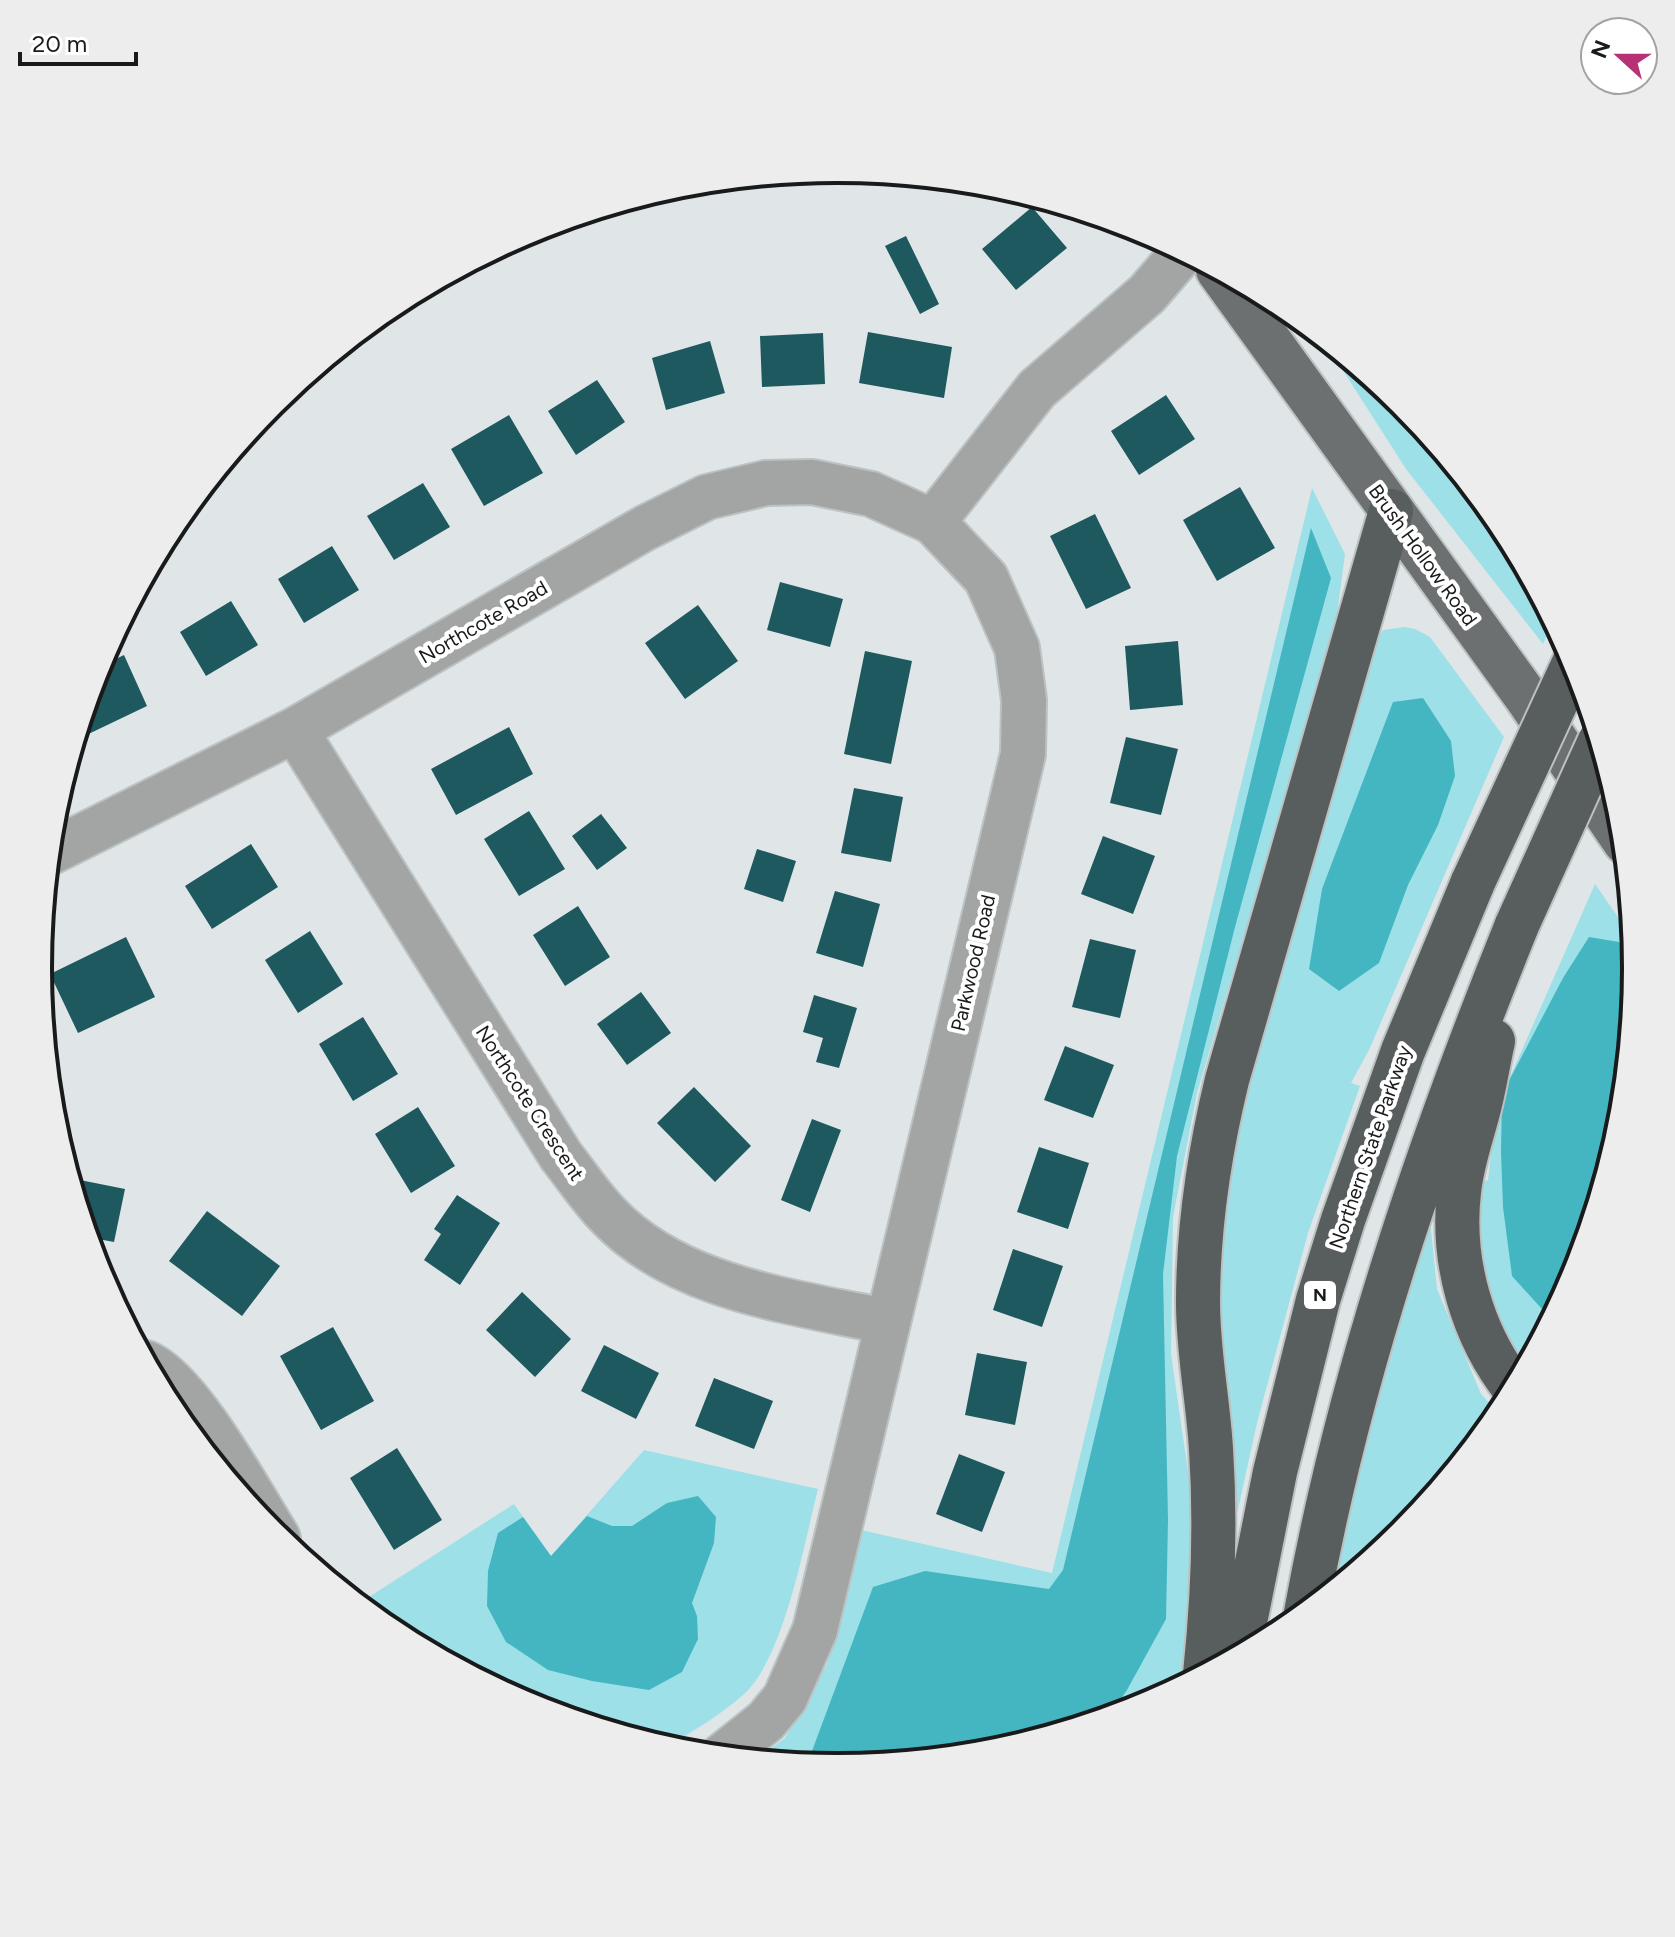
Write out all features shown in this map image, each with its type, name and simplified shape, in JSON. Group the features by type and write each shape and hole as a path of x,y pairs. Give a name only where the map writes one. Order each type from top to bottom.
{"highway":[{"path":"1206,1662 1212,1603 1214,1496 1198,1307 1201,1216 1208,1168 1227,1080 1391,511"},
{"name":"Northern State Parkway","path":"1241,1642 1275,1472 1322,1287 1343,1220 1403,1051 1473,882 1567,678"},
{"path":"1309,1597 1334,1477 1378,1313 1448,1100 1517,925 1593,756"},
{"path":"1508,1378 1481,1336 1463,1276 1457,1223 1463,1164 1479,1110 1517,925"}],"main road":[{"name":"Brush Hollow Road","path":"1232,289 1525,695 1608,818"}],"street":[{"path":"933,522 1037,389 1147,294 1176,260"},
{"name":"Northcote Road","path":"62,846 295,730 645,528 707,497 766,483 812,482 871,494 933,522"},
{"name":"Parkwood Road","path":"734,1747 766,1721 785,1698 815,1630 1023,754 1024,700 1017,648 986,578 933,522"},
{"name":"Northcote Crescent","path":"295,730 561,1156 608,1215 655,1253 721,1284 888,1322"},
{"path":"169,1381 194,1405 240,1477"}],"shaded area":[{"path":"1339,365 1393,413 1461,490 1491,532 1542,621 1547,633 1543,644 1406,469"},
{"path":"1312,488 1345,554 1335,630 1197,1093 1173,1217 1171,1354 1190,1485 1191,1581 1186,1673 1090,1712 991,1739 889,1752 838,1754 769,1750 785,1738 827,1664 861,1530 1052,1573"},
{"path":"1311,528 1331,578 1235,927 1177,1156 1163,1274 1168,1520 1166,1619 1120,1701 1041,1727 991,1739 889,1752 809,1753 873,1587 925,1571 1049,1589 1063,1570"},
{"path":"1405,627 1430,637 1504,737 1369,1050 1351,1083 1360,1086 1308,1233 1257,1423 1233,1532 1222,1534 1219,1206 1234,1122 1365,657 1383,630"},
{"path":"1423,698 1451,741 1455,776 1438,825 1408,885 1379,963 1339,991 1309,969 1322,889 1393,702"},
{"path":"1595,884 1621,922 1621,1020 1608,1122 1581,1221 1563,1269 1518,1361 1484,1298 1471,1188 1488,1180 1496,1109"},
{"path":"1589,937 1619,942 1622,947 1621,1020 1608,1122 1581,1221 1544,1311 1512,1276 1503,1207 1502,1094 1563,978"},
{"path":"1429,1210 1437,1289 1481,1394 1491,1405 1428,1486 1393,1524 1332,1578 1360,1441"},
{"path":"644,1450 818,1489 791,1599 770,1655 743,1695 682,1738 585,1712 490,1673 445,1649 367,1598 514,1504 551,1556"},
{"path":"698,1496 716,1517 714,1543 692,1603 697,1616 698,1639 682,1672 649,1690 592,1681 548,1670 506,1642 487,1606 488,1571 498,1533 523,1517 551,1556 587,1516 612,1526 632,1526 667,1503"}],"building":[{"path":"1031,208 1067,248 1016,290 982,249"},
{"path":"906,236 939,304 920,314 885,246"},
{"path":"868,332 952,347 944,398 859,383"},
{"path":"823,333 825,384 762,387 760,336"},
{"path":"710,341 725,393 666,410 652,358"},
{"path":"597,380 625,422 576,455 548,411"},
{"path":"1166,395 1195,439 1139,475 1111,431"},
{"path":"509,415 543,473 484,506 451,449"},
{"path":"423,483 450,527 394,560 367,516"},
{"path":"1240,487 1275,548 1217,581 1183,520"},
{"path":"1095,514 1131,588 1086,609 1050,536"},
{"path":"332,546 359,590 304,623 278,579"},
{"path":"780,582 843,599 830,647 767,630"},
{"path":"231,601 258,645 206,676 180,632"},
{"path":"698,605 738,661 685,699 645,643"},
{"path":"1178,641 1183,705 1130,710 1125,646"},
{"path":"865,651 912,661 891,764 844,754"},
{"path":"124,655 147,706 88,734 94,716 116,659"},
{"path":"509,727 533,774 456,815 431,769"},
{"path":"1126,737 1178,749 1161,815 1110,803"},
{"path":"854,788 903,797 891,862 841,853"},
{"path":"529,811 565,869 519,896 484,839"},
{"path":"601,814 627,848 597,870 572,836"},
{"path":"1103,836 1155,856 1133,914 1081,894"},
{"path":"251,844 278,887 212,929 185,886"},
{"path":"757,849 796,861 783,902 744,889"},
{"path":"835,891 880,904 863,967 816,953"},
{"path":"578,906 610,957 565,986 533,935"},
{"path":"310,931 343,984 298,1013 265,960"},
{"path":"126,937 155,997 78,1033 52,973"},
{"path":"1090,939 1136,950 1120,1018 1072,1007"},
{"path":"641,992 671,1033 627,1065 597,1024"},
{"path":"814,995 857,1008 839,1068 816,1062 823,1038 803,1032"},
{"path":"363,1017 398,1074 353,1101 319,1044"},
{"path":"1065,1046 1114,1065 1093,1118 1044,1100"},
{"path":"694,1087 751,1146 715,1182 657,1123"},
{"path":"418,1107 455,1166 411,1193 375,1134"},
{"path":"812,1119 841,1130 810,1212 781,1200"},
{"path":"1039,1147 1089,1163 1068,1229 1017,1212"},
{"path":"82,1180 125,1189 114,1242 101,1240"},
{"path":"457,1195 500,1223 460,1285 424,1260 441,1234 434,1229"},
{"path":"207,1211 280,1266 242,1316 169,1261"},
{"path":"1013,1249 1063,1266 1042,1327 993,1310"},
{"path":"522,1292 571,1339 535,1377 486,1330"},
{"path":"333,1327 374,1401 321,1430 280,1356"},
{"path":"604,1345 659,1373 636,1419 581,1391"},
{"path":"977,1353 1027,1362 1015,1425 965,1415"},
{"path":"714,1378 773,1401 754,1449 695,1426"},
{"path":"397,1448 442,1520 394,1550 350,1478"},
{"path":"959,1454 1005,1472 982,1532 936,1514"}]}
